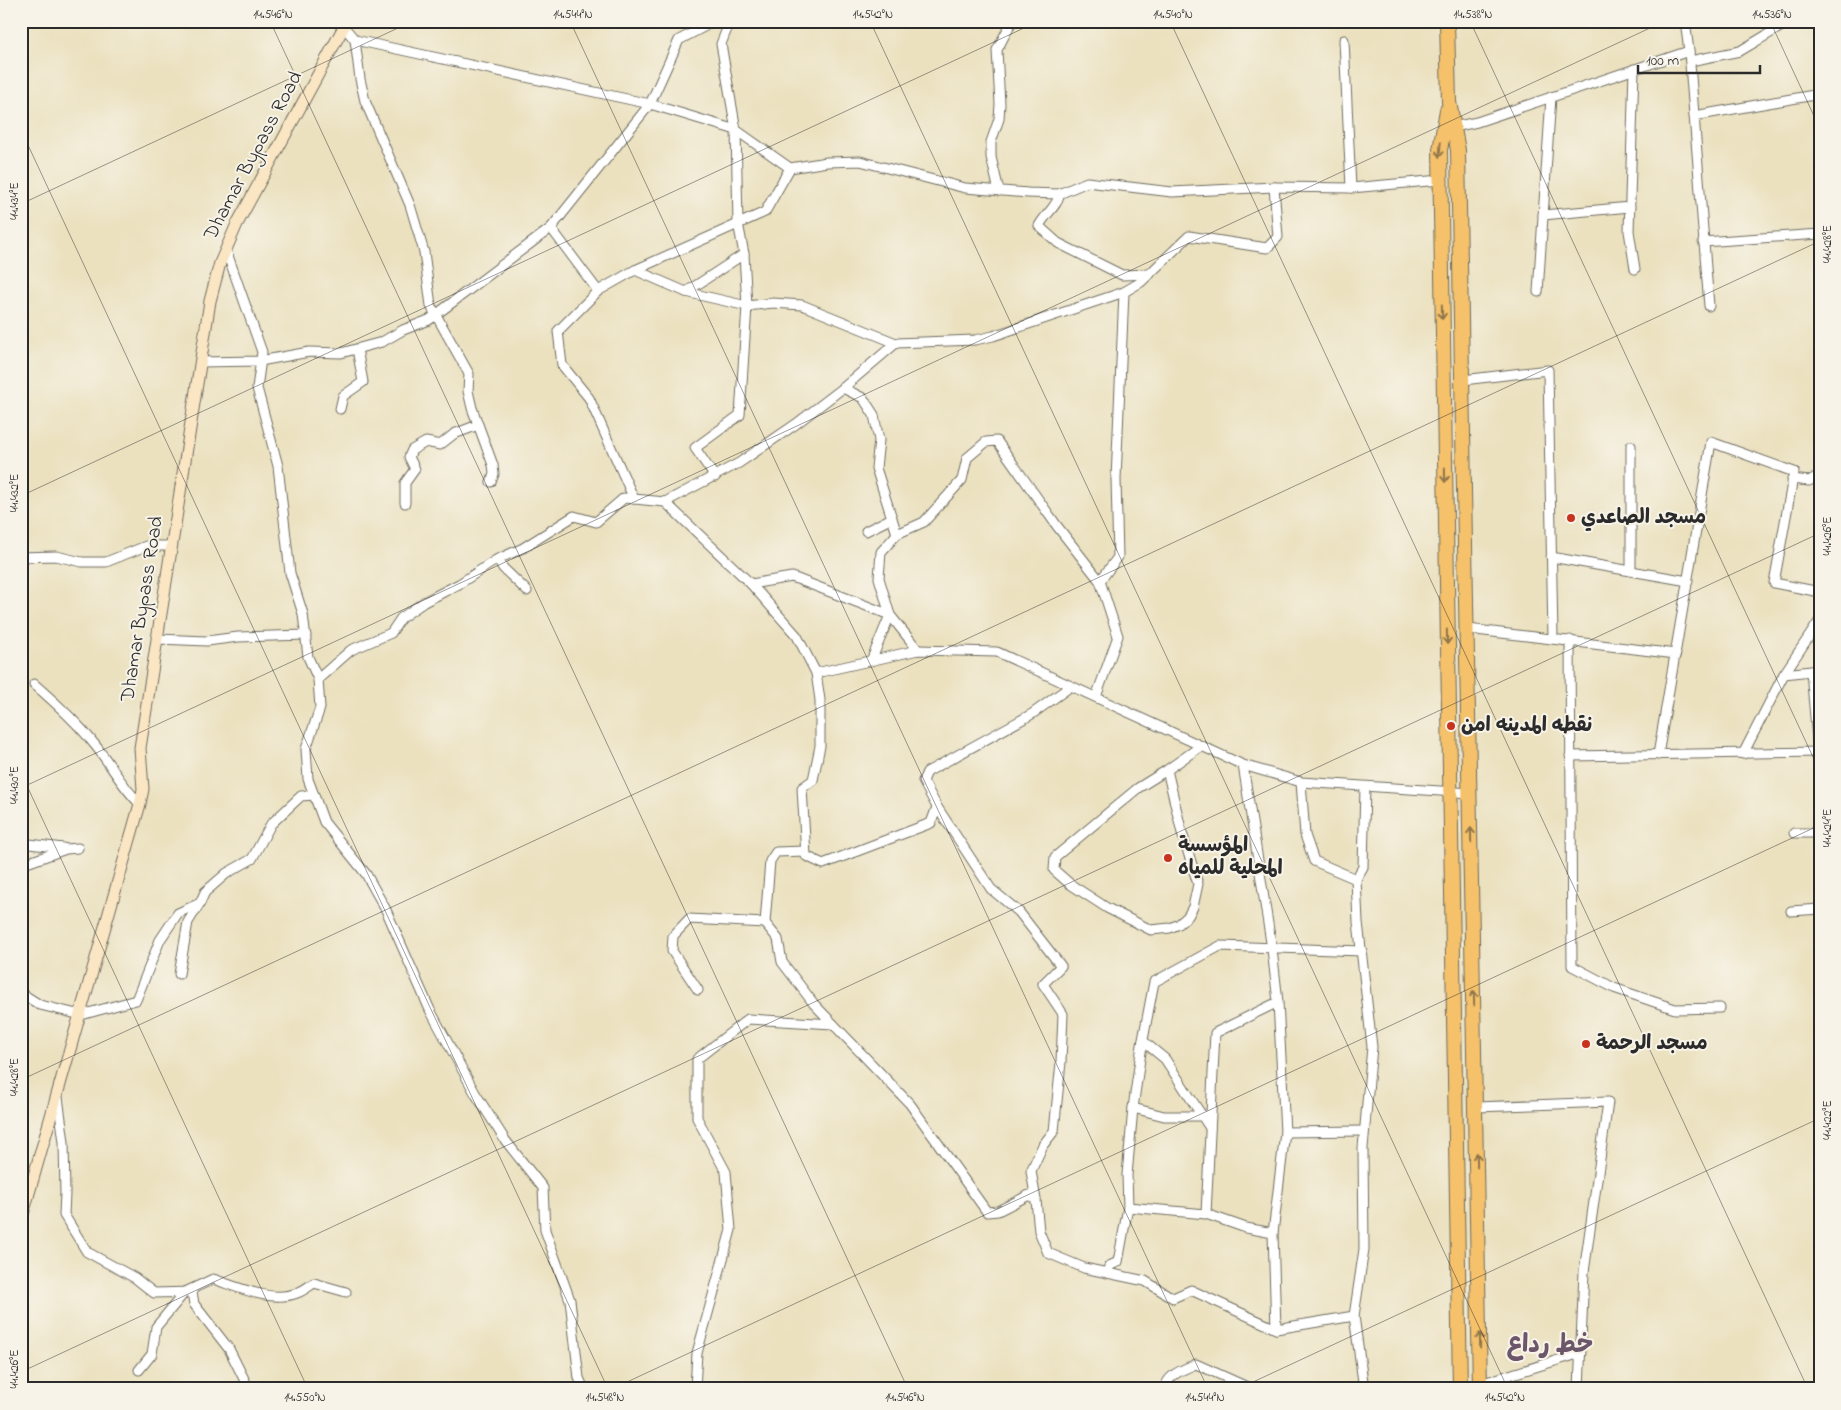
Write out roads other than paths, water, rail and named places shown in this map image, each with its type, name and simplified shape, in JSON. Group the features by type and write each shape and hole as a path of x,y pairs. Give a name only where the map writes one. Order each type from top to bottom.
{"main road":[{"path":"1447,21 1449,129 1440,150 1440,180 1460,1389"},
{"name":"Dhamar Bypass Road","path":"21,1221 140,804 143,788 140,748 210,301 220,264 237,224 345,24"},
{"path":"1449,129 1458,150 1480,1386"},
{"path":"1448,689 1469,690"},
{"path":"1454,1074 1475,1077"},
{"path":"1457,1188 1477,1192"}],"street":[{"path":"200,362 260,361 309,352 341,353 382,342 403,330 429,320 551,228 650,104 679,40 716,21"},
{"path":"715,476 695,448 740,415 747,306 744,254 738,223 736,130 721,44 730,21"},
{"path":"999,191 991,157 991,142 999,119 999,79 996,50 1012,21"},
{"path":"1685,21 1690,61 1709,306"},
{"path":"1690,61 1740,51 1790,21"},
{"path":"345,24 355,40 365,101 410,205 424,252 431,306 469,374 468,391 493,465 494,474 492,482"},
{"path":"355,40 650,104 736,130 790,168 827,162 860,161 964,188 1059,194 1087,182 1172,192 1274,187 1351,188 1440,180"},
{"path":"1344,40 1351,188"},
{"path":"1449,129 1689,51"},
{"path":"1634,69 1629,231 1635,269"},
{"path":"1694,116 1820,94"},
{"path":"1538,292 1551,97"},
{"path":"634,499 589,398 562,365 558,331 598,291 635,270 766,212 790,168"},
{"path":"635,270 686,292 747,306 773,303 802,305 896,343 975,340 993,336 1124,292 1142,282 1188,236 1267,248 1278,237 1274,187"},
{"path":"1059,194 1057,202 1044,216 1039,226 1058,243 1122,275 1150,274"},
{"path":"1543,215 1630,207"},
{"path":"551,228 598,291"},
{"path":"1703,242 1820,234"},
{"path":"226,250 262,352 257,388 278,466 290,573 303,614 308,657 318,679 320,708 306,749 308,779 324,822 366,874 386,910 430,1010 475,1093 505,1140 543,1188 546,1230 570,1300 579,1378 584,1389"},
{"path":"686,292 744,254"},
{"path":"1100,581 1118,558 1116,479 1124,292"},
{"path":"318,679 351,650 391,633 401,618 424,602 459,584 498,559 523,548 574,516 596,522 624,498 665,502 715,476 796,424 843,388 896,343"},
{"path":"340,409 343,396 363,382 357,349"},
{"path":"1463,380 1548,370 1553,638"},
{"path":"843,388 863,398 874,415 878,440 876,468 897,534"},
{"path":"405,503 405,483 415,469 409,457 412,450 428,442 440,445 454,434 478,425"},
{"path":"918,650 890,615 879,578 881,552 897,534 924,522 962,480 967,458 986,442 997,441 1056,526 1100,581 1118,636 1096,697"},
{"path":"1658,755 1711,442 1794,472 1774,584 1820,592"},
{"path":"1631,446 1631,571"},
{"path":"1792,479 1809,481 1820,475"},
{"path":"665,502 751,584 798,636 816,673 820,700 820,746 813,780 802,788 806,856 823,864 931,823 937,807"},
{"path":"866,531 892,518"},
{"path":"21,557 56,556 82,562 106,562 146,546 172,546"},
{"path":"1551,557 1688,581"},
{"path":"498,559 502,568 527,590"},
{"path":"751,584 792,577 890,615"},
{"path":"871,661 890,615"},
{"path":"1743,754 1784,674 1820,620"},
{"path":"1468,628 1676,654"},
{"path":"158,638 207,641 238,637 306,636"},
{"path":"1570,640 1572,966 1614,988 1675,1009 1720,1008"},
{"path":"816,673 918,650 997,652 1243,765 1301,782 1470,793"},
{"path":"1570,756 1819,752 1815,670 1784,674"},
{"path":"34,684 68,713 96,746 126,790 140,804"},
{"path":"1071,686 1032,714 927,772 923,781 937,807 991,888 1019,912 1061,966 1043,984 1063,1014 1061,1062 1054,1131 1044,1145 1031,1171 1036,1200 1038,1231 1048,1253 1084,1268 1145,1281 1173,1298 1191,1290 1276,1329 1354,1316"},
{"path":"1167,770 1182,833 1198,884 1197,895 1194,907 1179,924 1170,928 1151,930 1107,908 1070,884 1054,870 1055,857 1138,788 1201,746"},
{"path":"1243,765 1272,949 1278,1002 1285,1132 1273,1233 1276,1329"},
{"path":"1301,782 1305,835 1314,861 1356,879"},
{"path":"1364,1389 1354,1316 1364,1250 1363,1148 1372,1047 1356,879 1363,867 1365,787"},
{"path":"179,974 188,922 205,892 227,873 252,859 271,824 300,796 314,794"},
{"path":"1794,833 1820,833"},
{"path":"21,843 66,849 78,848"},
{"path":"21,865 66,849"},
{"path":"806,852 776,852 770,861 765,923 778,939 782,962 814,1004 910,1104 987,1212 998,1211 1029,1195 1036,1200"},
{"path":"21,993 40,1005 80,1015 136,1000 160,940 178,912 200,903"},
{"path":"1791,911 1820,909"},
{"path":"698,990 672,951 673,936 689,920 765,923"},
{"path":"1108,1273 1109,1266 1118,1262 1128,1207 1127,1175 1133,1108 1154,982 1220,946 1362,951"},
{"path":"1206,1214 1210,1128 1207,1115 1215,1033 1278,1002"},
{"path":"695,1389 697,1353 731,1230 726,1172 697,1118 697,1060 748,1019 833,1024"},
{"path":"1143,1041 1165,1059 1207,1115"},
{"path":"58,1094 64,1142 64,1215 87,1252 135,1278 154,1293 192,1292 194,1304 229,1349 249,1389"},
{"path":"1476,1107 1608,1102 1584,1272 1579,1389"},
{"path":"1133,1108 1164,1116 1207,1115"},
{"path":"1285,1132 1364,1131"},
{"path":"1128,1207 1206,1214 1246,1228 1273,1233"},
{"path":"139,1370 152,1354 156,1327 185,1292 213,1279 250,1291 276,1296 296,1293 314,1283 346,1292"},
{"path":"1480,1386 1581,1353"},
{"path":"1164,1389 1165,1383 1174,1375 1196,1364 1247,1388"}],"place":[{"name":"مسجد الصاعدي","path":"1571,518"},
{"name":"نقطه المدينه امن","path":"1451,726"},
{"name":"المؤسسة المحلية للمياه","path":"1168,858"},
{"name":"مسجد الرحمة","path":"1586,1044"}],"district":[{"name":"خط رداع","path":"1550,1346"}]}
